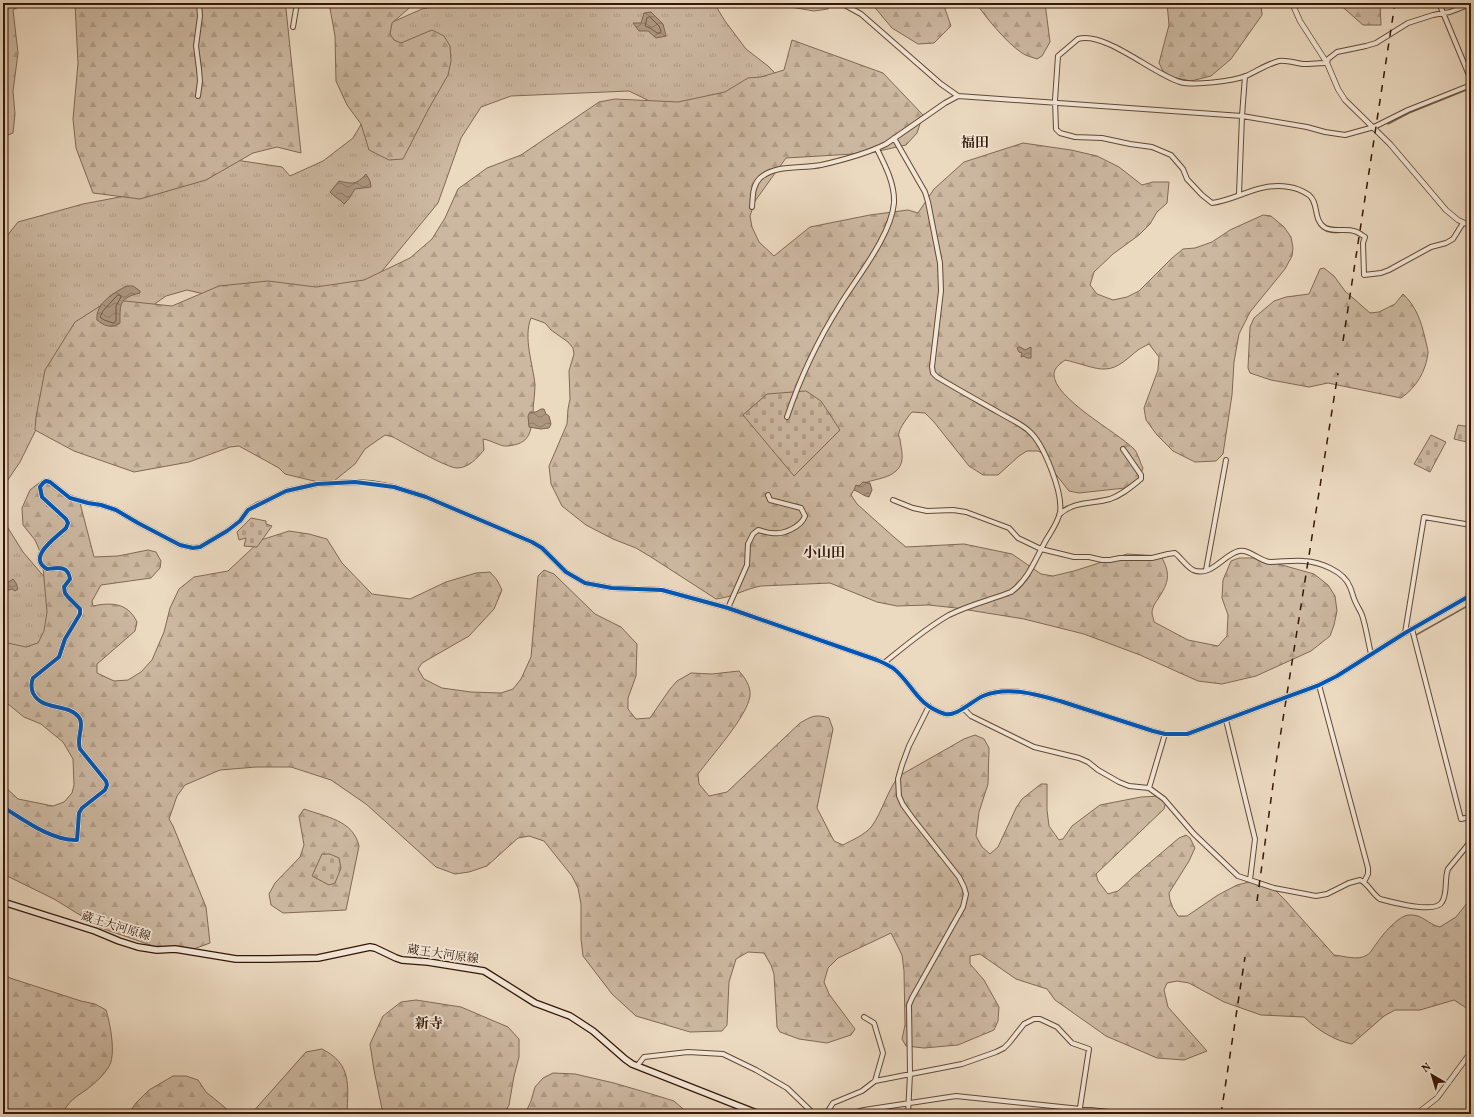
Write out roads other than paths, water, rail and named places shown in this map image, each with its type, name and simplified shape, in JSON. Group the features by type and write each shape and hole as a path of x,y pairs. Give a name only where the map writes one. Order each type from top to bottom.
{"main road":[{"name":"蔵王大河原線","path":"3,902 95,931 138,947 157,950 175,949 236,959 269,959 318,958 370,947 376,948 402,960 428,962 484,971 534,1002 570,1016 594,1031 625,1059 637,1066 759,1114"}],"street":[{"path":"198,96 200,81 196,46 200,16 199,3"},
{"path":"293,27 297,3"},
{"path":"841,3 861,14 941,84 958,96 1242,116 1345,135 1374,127 1408,110 1471,85"},
{"path":"1292,3 1300,21 1328,63 1338,89 1346,100 1374,127 1446,210 1463,223 1471,226"},
{"path":"1439,3 1471,80"},
{"path":"1328,63 1328,59 1337,52 1376,43 1408,23 1433,15 1450,12 1471,4"},
{"path":"1328,63 1303,64 1280,61 1268,64 1245,76 1223,81 1186,84 1178,82 1158,72 1113,46 1096,40 1082,38 1078,39 1061,53 1058,58 1055,103 1056,129 1060,133 1075,137 1102,138 1152,147 1171,155 1183,169 1187,179 1212,203 1256,189 1274,186 1294,188 1305,193 1314,202 1318,220 1324,227 1329,229 1354,231 1365,237 1363,243 1364,275 1381,273 1389,270 1431,247 1446,243 1453,239 1463,223"},
{"path":"1239,194 1245,76"},
{"path":"752,207 755,185 759,179 768,172 779,169 820,165 876,149 958,96"},
{"path":"884,663 929,627 949,615 1006,594 1022,583 1060,514 1060,500 1054,476 1043,452 1030,432 937,377 933,373 932,354 941,291 940,263 925,192 894,138"},
{"path":"787,417 806,368 817,345 839,306 880,243 891,214 894,203 891,182 876,149"},
{"path":"1060,514 1072,506 1115,497 1141,479 1141,475 1123,449"},
{"path":"1206,570 1226,460"},
{"path":"3,808 63,839 77,840 79,813 82,808 105,790 107,785 106,781 80,749 78,744 82,723 80,718 76,714 67,710 38,701 31,689 33,678 59,657 65,639 80,614 80,609 65,593 64,587 70,579 66,570 59,567 47,569 40,563 40,554 43,549 66,528 68,523 66,519 42,497 40,487 46,481 50,482 70,498 116,510 180,545 193,548 200,547 227,531 240,520 248,510 286,491 317,484 355,482 394,487 426,497 532,542 566,572 585,584 612,588 662,590 728,608 884,663 893,668 918,697 929,706 945,714 957,712 982,696 997,692 1012,692 1043,696 1165,734 1187,734 1319,685 1337,676 1405,633 1471,596"},
{"path":"728,608 748,565 748,544 753,534 758,530 772,534 779,534 794,528 804,520 805,516 801,508 770,500 768,495"},
{"path":"893,500 913,508 927,511 953,510 966,512 1008,528 1018,538 1041,550 1074,557 1089,557 1102,560 1120,558 1152,558 1175,553 1194,570 1206,570 1213,568 1233,552 1241,550 1268,562 1305,561 1319,564 1341,574 1350,586 1354,600 1362,614 1371,654"},
{"path":"1405,633 1424,517 1471,525"},
{"path":"1412,629 1461,819 1470,817 1471,822"},
{"path":"1319,685 1368,868 1368,874 1364,882"},
{"path":"908,1114 910,1103 910,1005 912,998 955,924 965,900 964,887 959,877 914,820 903,805 899,796 898,779 902,765 909,746 929,706"},
{"path":"963,708 971,716 1034,747 1083,760 1103,773 1129,786 1149,788 1164,800 1180,819 1222,862 1238,876 1274,888 1316,896 1327,894 1349,883 1360,880 1364,882 1380,900 1428,908 1436,907 1442,904 1444,898 1448,869 1471,841"},
{"path":"1226,720 1255,839 1250,880"},
{"path":"1149,788 1165,734"},
{"path":"864,1017 874,1023 883,1053 875,1081"},
{"path":"826,1114 833,1103 862,1091 875,1081 962,1064 996,1052 1004,1048 1024,1024 1034,1019 1040,1019 1057,1027 1072,1043 1089,1049 1079,1114"},
{"path":"637,1066 644,1057 664,1054 714,1052 723,1054 756,1070 787,1088 814,1114"},
{"path":"1412,1114 1418,1113 1437,1098 1471,1052"},
{"path":"850,1114 864,1110 956,1096 1129,1114"}],"water":[{"path":"651,12 663,24 666,36 656,38 648,31 639,31 633,23 641,23 644,13"},
{"path":"366,174 370,181 371,187 355,189 344,204 330,192 339,181 354,183"},
{"path":"127,286 133,286 140,291 140,293 128,297 122,303 120,323 114,326 102,324 97,320 97,314 102,304 111,295"},
{"path":"1020,347 1025,350 1031,347 1031,358 1024,356 1021,357 1022,353 1019,352 1017,348"},
{"path":"544,409 546,414 549,416 551,424 549,428 541,429 529,427 528,416 530,412 536,412"},
{"path":"863,482 870,483 872,490 869,497 854,490 856,485 859,486"},
{"path":"13,579 18,589 15,591 12,589 4,590 4,585"}],"waterway":[{"path":"1388,124 1409,113 1471,88"},
{"path":"1416,635 1471,604"}],"railway":[{"path":"1343,341 1395,3"},
{"path":"1257,901 1276,763 1338,373"},
{"path":"1221,1114 1245,957"}],"district":[{"name":"福田","path":"975,142"},
{"name":"小山田","path":"824,552"},
{"name":"新寺","path":"429,1023"}]}
